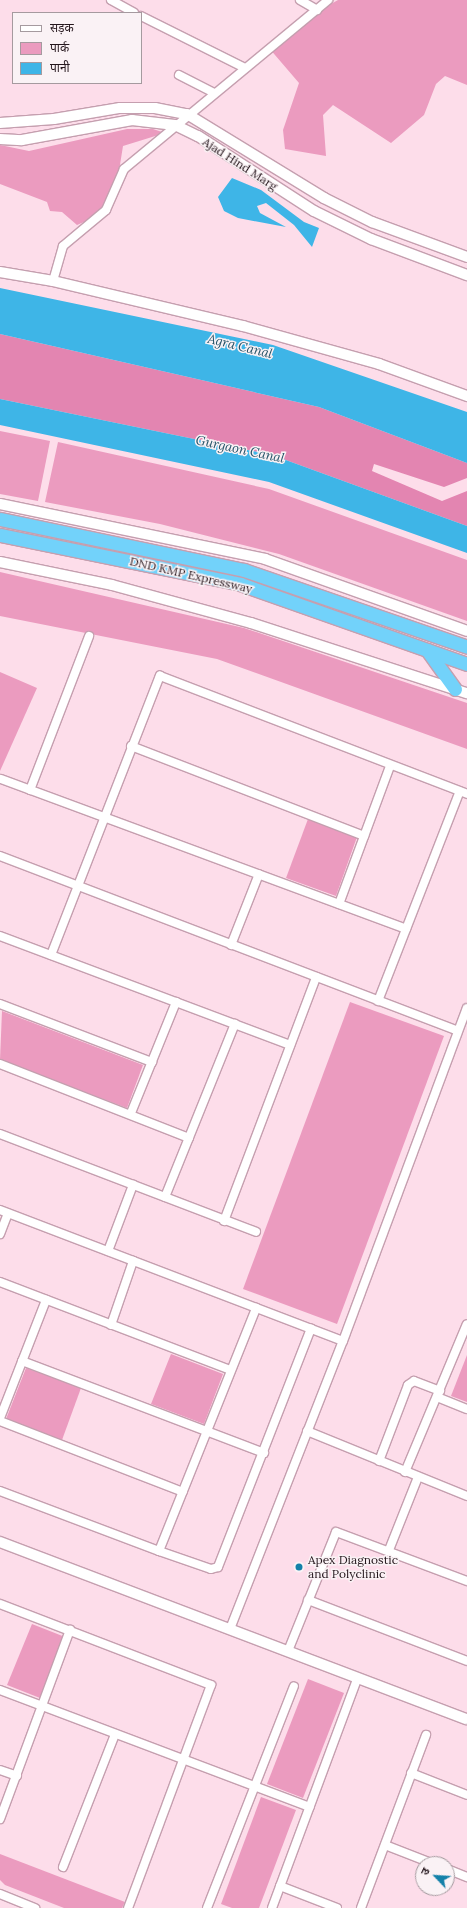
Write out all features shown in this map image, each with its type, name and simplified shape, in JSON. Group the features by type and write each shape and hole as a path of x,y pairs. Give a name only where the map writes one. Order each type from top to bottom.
{"highway":[{"name":"DND KMP Expressway","path":"0,519 244,570 467,647"},
{"name":"DND KMP Expressway","path":"0,535 240,584 467,664"},
{"path":"427,650 461,691"}],"street":[{"path":"111,0 132,12"},
{"path":"300,0 317,10"},
{"path":"53,281 63,246 106,210 124,169 187,114 328,0"},
{"path":"142,16 245,68"},
{"path":"178,75 214,93"},
{"path":"0,123 54,119 120,108 155,108 187,114 324,198 372,222 467,257"},
{"name":"Ajad Hind Marg","path":"0,139 22,140 132,120 175,126 198,136 314,211 371,239 467,275"},
{"path":"0,272 53,281 243,326 379,364 467,396"},
{"path":"0,504 265,560 467,631"},
{"path":"0,562 112,585 251,623 461,691"},
{"path":"30,790 89,636"},
{"path":"51,955 131,746 160,676 390,766 464,793 406,929 378,1001"},
{"path":"131,746 364,836"},
{"path":"339,904 390,766"},
{"path":"1,779 406,929"},
{"path":"0,856 77,887 458,1031"},
{"path":"231,945 259,874"},
{"path":"0,936 290,1045"},
{"path":"224,1221 316,977"},
{"path":"131,1113 176,1002"},
{"path":"0,1004 152,1062"},
{"path":"230,1629 343,1341 467,1008"},
{"path":"165,1197 235,1024"},
{"path":"0,1064 131,1113 188,1138"},
{"path":"0,1134 256,1232"},
{"path":"108,1251 133,1185"},
{"path":"0,1210 343,1341"},
{"path":"0,1234 8,1213"},
{"path":"112,1325 134,1261"},
{"path":"0,1282 231,1370"},
{"path":"0,1418 46,1300"},
{"path":"159,1551 256,1308"},
{"path":"405,1472 464,1340 467,1324"},
{"path":"0,1491 159,1551 211,1569 218,1567 264,1454 311,1329"},
{"path":"22,1361 264,1454"},
{"path":"379,1461 408,1385 414,1381 467,1409"},
{"path":"0,1422 183,1492"},
{"path":"307,1431 467,1496"},
{"path":"389,1550 418,1477"},
{"path":"288,1651 334,1533 340,1532 467,1581"},
{"path":"0,1542 467,1719"},
{"path":"308,1600 467,1661"},
{"path":"0,1604 209,1682 211,1689 128,1908"},
{"path":"0,1819 44,1706 70,1630"},
{"path":"272,1908 358,1677"},
{"path":"207,1908 253,1787 294,1686"},
{"path":"0,1690 253,1787 310,1807"},
{"path":"63,1867 115,1734"},
{"path":"361,1908 426,1735"},
{"path":"0,1770 17,1776"},
{"path":"411,1773 467,1795"},
{"path":"385,1844 415,1856"},
{"path":"455,1872 467,1877"},
{"path":"280,1886 337,1908"},
{"path":"0,1894 35,1908"}],"green space":[{"path":"338,0 467,0 467,85 445,76 436,84 424,115 391,143 333,105 323,115 326,156 285,149 283,130 299,83 269,48 310,16"},
{"path":"127,129 153,129 165,133 123,146 119,171 98,216 77,225 62,212 50,211 47,202 0,184 0,145 29,151"},
{"path":"0,431 50,441 38,501 0,494"},
{"path":"58,442 269,489 467,560 467,621 279,554 160,524 45,502"},
{"path":"0,572 244,628 467,703 467,749 217,659 0,616"},
{"path":"0,672 37,688 0,771"},
{"path":"308,819 357,837 336,896 286,878"},
{"path":"350,1002 444,1036 337,1324 243,1289"},
{"path":"2,1011 143,1065 127,1108 0,1060"},
{"path":"171,1354 223,1374 204,1424 151,1404"},
{"path":"467,1355 467,1402 451,1396"},
{"path":"26,1368 81,1388 62,1440 6,1419"},
{"path":"32,1624 65,1637 40,1698 7,1685"},
{"path":"308,1679 344,1693 303,1798 267,1784"},
{"path":"261,1797 296,1810 259,1908 232,1908 221,1904"},
{"path":"0,1854 125,1902 122,1908 64,1908 5,1885 0,1880"}],"shaded area":[{"path":"0,334 319,407 467,463 467,478 444,487 374,464 372,471 442,501 467,491 467,526 272,455 0,399"}],"water":[{"path":"232,178 261,190 304,222 319,228 312,247 294,225 266,203 257,206 260,213 286,227 238,218 224,211 218,197"},
{"name":"Agra Canal","path":"0,288 273,345 467,412 467,463 319,407 0,334"},
{"name":"Gurgaon Canal","path":"0,399 272,455 467,526 467,553 269,482 0,425"}],"place":[{"name":"Apex Diagnostic and Polyclinic","path":"299,1567"}]}
